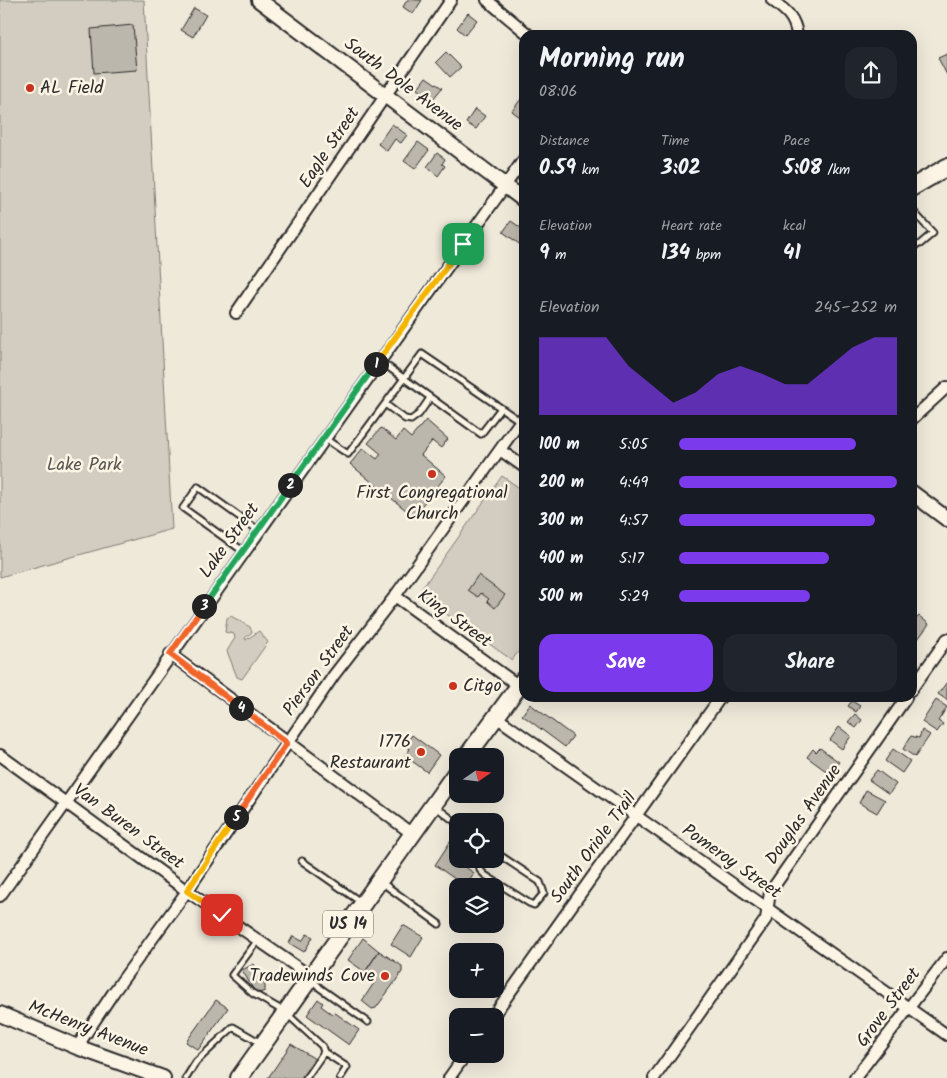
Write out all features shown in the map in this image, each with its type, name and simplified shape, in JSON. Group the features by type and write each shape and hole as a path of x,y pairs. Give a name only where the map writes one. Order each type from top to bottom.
{"main road":[{"path":"917,184 947,167"},
{"path":"474,748 519,685"},
{"name":"US 14","path":"238,1078 449,782"}],"street":[{"name":"South Dole Avenue","path":"259,0 519,196"},
{"name":"Eagle Street","path":"236,313 450,0"},
{"path":"487,0 523,30"},
{"path":"772,0 791,16 796,30"},
{"name":"Lake Street","path":"0,896 243,551 519,166"},
{"path":"917,414 947,387"},
{"name":"Pierson Street","path":"77,1047 113,992 187,891 334,675 395,596 519,423"},
{"path":"500,450 519,463"},
{"path":"917,496 947,519"},
{"name":"King Street","path":"395,596 519,681"},
{"path":"917,682 947,639"},
{"path":"170,654 287,743 411,833"},
{"name":"South Oriole Trail","path":"499,1008 717,702"},
{"name":"Douglas Avenue","path":"654,1078 766,919 770,892 903,702"},
{"name":"Pomeroy Street","path":"496,717 947,1034"},
{"name":"Van Buren Street","path":"0,755 66,801 187,891 310,976"},
{"name":"Grove Street","path":"855,1078 910,1009 947,958"},
{"name":"McHenry Avenue","path":"0,1014 77,1047 161,1078"},
{"path":"449,1078 460,1063"}],"lane":[{"path":"917,215 933,233 917,245"},
{"path":"324,438 348,454 422,354 501,408 519,417"},
{"path":"379,360 481,434 501,408"},
{"path":"385,404 405,419 411,420 419,414 430,398"},
{"path":"243,551 183,508 198,487 258,530"},
{"path":"432,804 449,817"},
{"path":"480,868 485,875 534,905 544,893 540,882 504,858"},
{"path":"302,861 362,903"},
{"path":"378,880 440,924"},
{"path":"258,940 232,975 252,994 286,1012 322,1046 324,1052 347,1067 340,1078"},
{"path":"310,976 320,988 368,1022"},
{"path":"186,1078 196,1062 233,1027 263,1044"},
{"path":"306,1078 324,1052"}],"green space":[{"name":"Lake Park","path":"0,0 144,0 172,529 0,577"},
{"path":"502,476 519,488 519,651 512,660 418,594"},
{"path":"231,616 250,627 252,632 245,638 246,640 259,631 268,642 242,679 237,677 227,651 235,638 234,634 225,632 227,618"}],"building":[{"path":"407,0 422,0 413,14 403,7"},
{"path":"194,8 206,15 193,37 181,30"},
{"path":"468,13 477,20 465,35 457,28"},
{"path":"133,25 137,70 94,73 91,29"},
{"path":"446,52 461,67 450,77 436,62"},
{"path":"947,54 947,75 938,58"},
{"path":"426,77 442,88 432,100 417,89"},
{"path":"519,102 519,116 512,111"},
{"path":"475,109 485,116 476,129 466,123"},
{"path":"392,124 407,135 401,143 395,139 387,151 378,144"},
{"path":"418,142 429,150 415,169 404,161"},
{"path":"437,153 445,159 442,164 445,166 438,176 427,167"},
{"path":"511,221 519,227 519,244 503,232"},
{"path":"426,420 448,439 441,448 432,441 421,455 446,476 413,516 350,464 363,448 377,459 381,454 368,443 381,428 396,440 403,431 411,438"},
{"path":"478,575 505,595 495,608 487,601 489,599 481,593 478,597 468,590"},
{"path":"919,616 929,624 918,639 917,638 917,618"},
{"path":"947,682 947,700 938,694"},
{"path":"936,700 947,707 938,721 943,724 937,732 922,722"},
{"path":"854,702 860,706 856,712 848,706"},
{"path":"530,704 573,736 565,747 522,715"},
{"path":"855,714 862,720 856,728 848,722"},
{"path":"839,727 851,736 842,749 830,740"},
{"path":"922,730 930,735 915,757 903,749 911,736 919,738"},
{"name":"1776 Restaurant","path":"412,735 439,755 427,772 405,756 410,749 405,745"},
{"path":"820,748 839,762 830,774 807,757 813,749 816,752"},
{"path":"893,749 910,761 902,773 885,761"},
{"path":"877,770 896,784 889,794 869,780"},
{"path":"866,790 885,800 877,813 859,803"},
{"path":"449,844 449,868 467,868 474,873 471,878 454,878 435,865"},
{"path":"403,925 423,937 411,957 391,944"},
{"path":"307,934 313,937 304,952 289,943 293,936 302,941"},
{"path":"363,938 379,951 365,972 348,960"},
{"name":"Tradewinds Cove","path":"379,951 402,966 402,972 376,1008 372,1009 362,1001 376,980 365,972"},
{"path":"254,964 265,985 265,991 256,994 242,970"},
{"path":"318,999 323,1003 321,1006 332,1014 334,1012 359,1030 349,1045 307,1015"},
{"path":"216,1000 228,1008 198,1050 186,1042"},
{"path":"291,1044 315,1059 301,1078 268,1078"}],"place":[{"name":"AL Field","path":"30,88"},
{"name":"First Congregational Church","path":"432,474"},
{"name":"Citgo","path":"453,686"},
{"name":"1776 Restaurant","path":"421,752"},
{"name":"Tradewinds Cove","path":"385,976"}],"route":[{"path":"222,915 187,891 287,743 170,654 463,244"}]}
